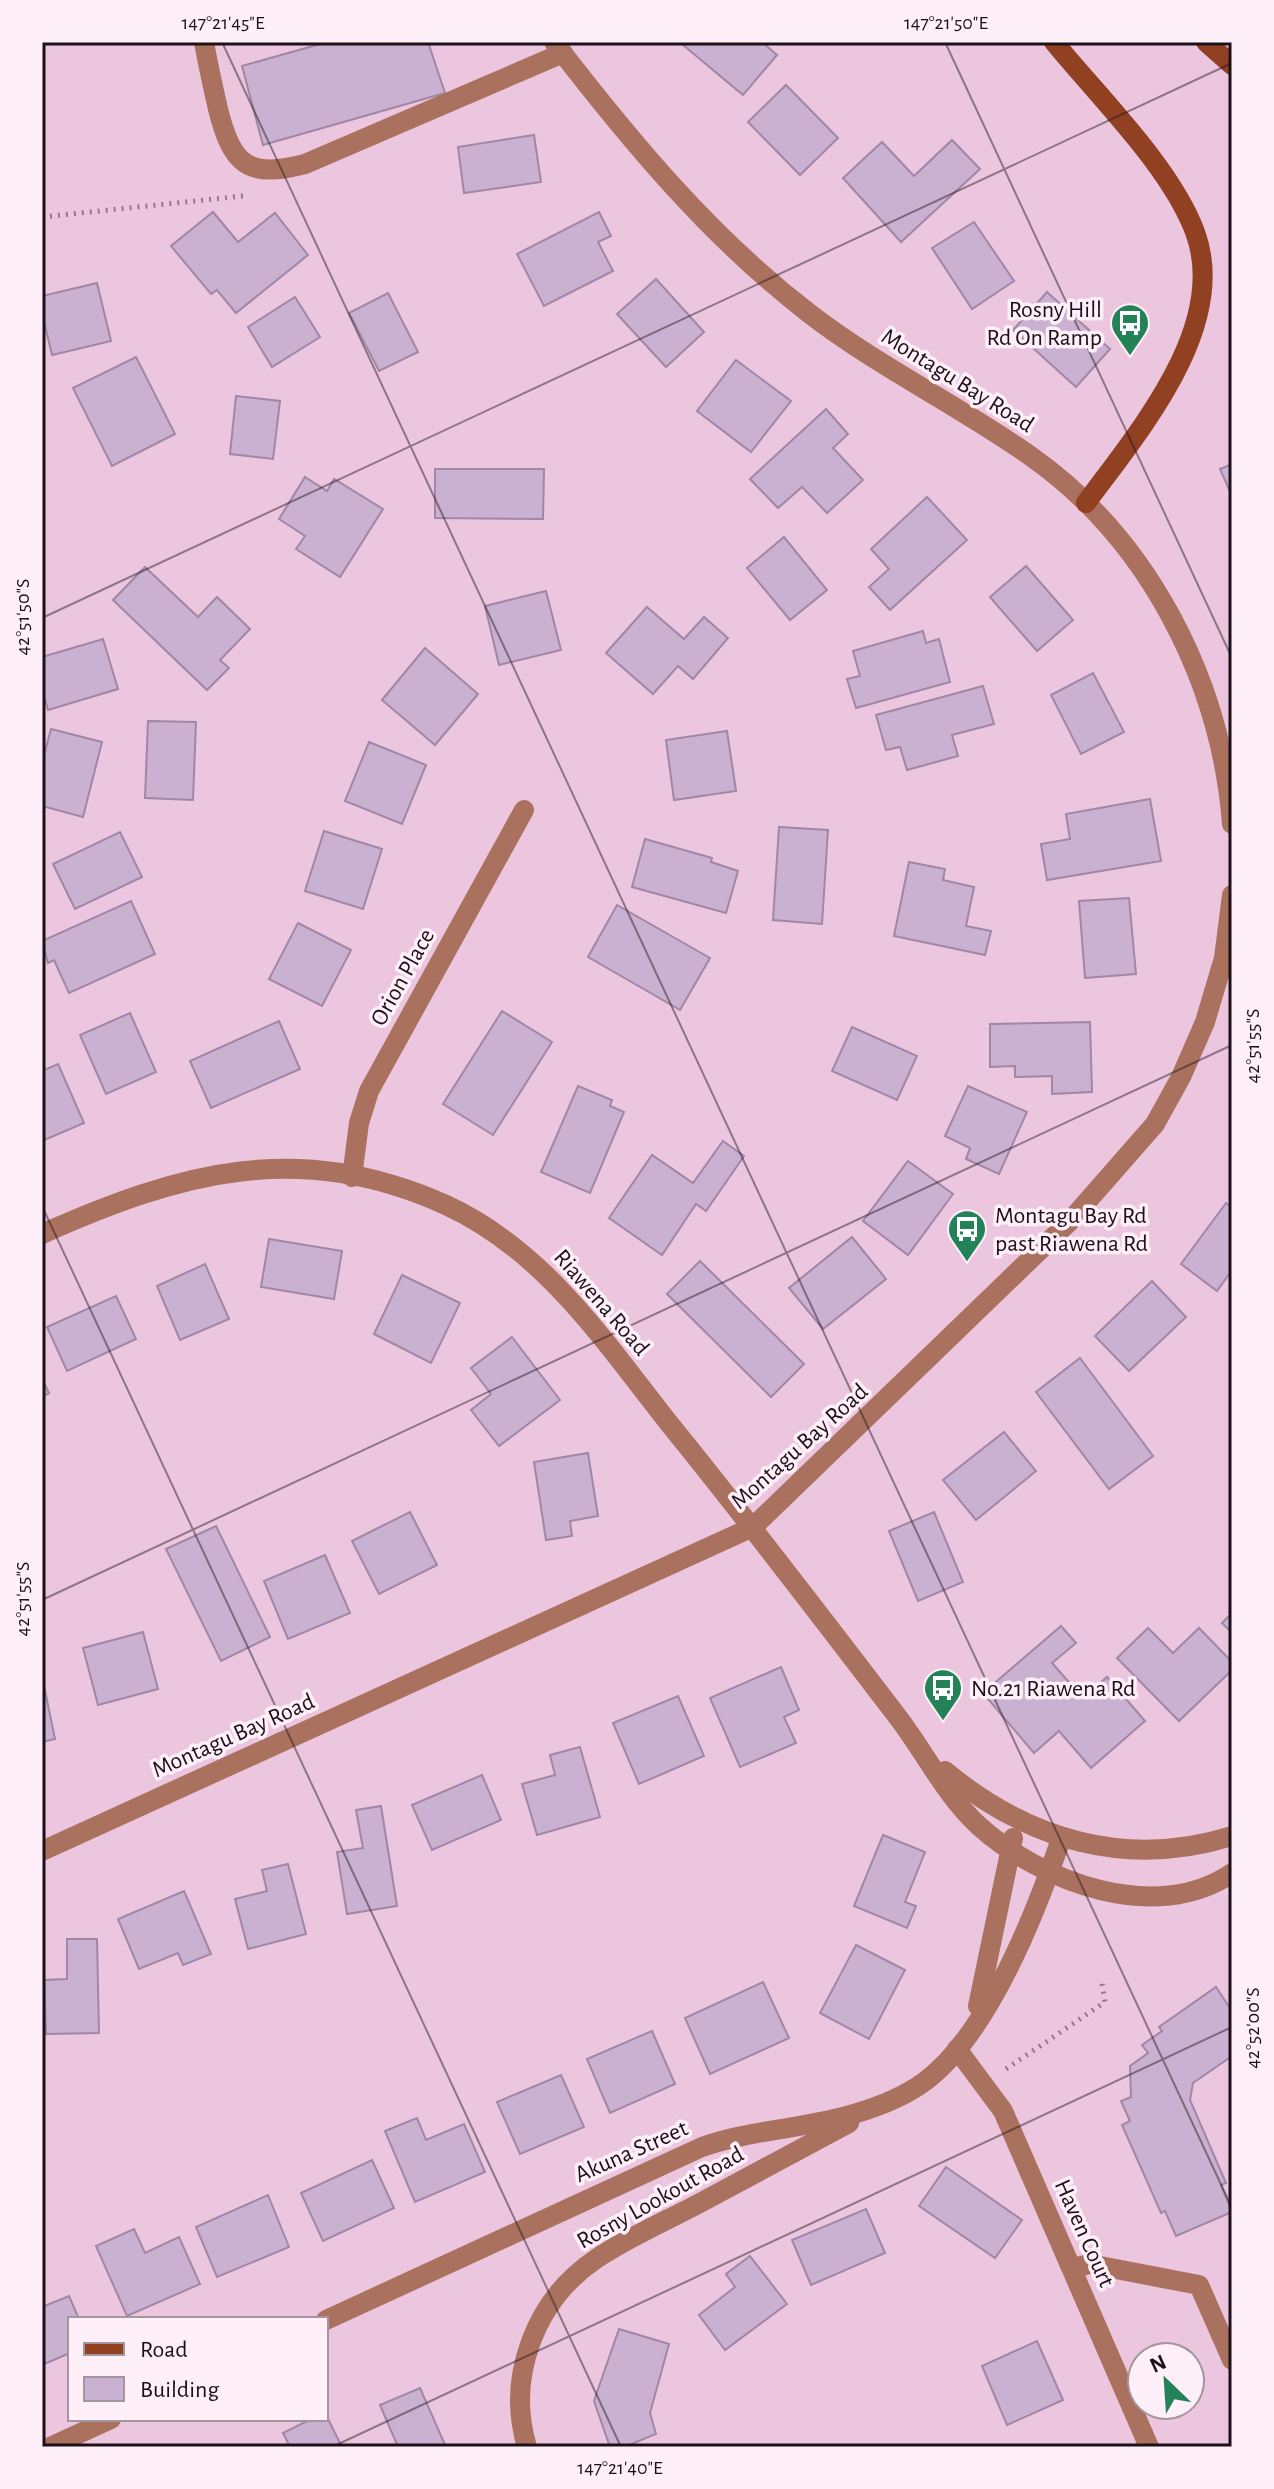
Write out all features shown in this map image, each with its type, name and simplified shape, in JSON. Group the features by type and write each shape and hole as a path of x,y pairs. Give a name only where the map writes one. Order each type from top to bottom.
{"main road":[{"path":"1054,42 1166,179 1196,234 1200,262 1201,293 1187,347 1142,427 1086,503"},
{"path":"1206,42 1232,65"}],"street":[{"path":"204,42 230,149 243,164 267,170 305,164 559,48"},
{"name":"Montagu Bay Road","path":"559,48 648,161 689,206 756,269 852,345 1027,453 1086,503 1155,589 1179,630 1202,683 1220,741 1232,824"},
{"name":"Orion Place","path":"352,1177 359,1123 369,1091 524,810"},
{"name":"Montagu Bay Road","path":"42,1851 753,1527 1070,1221 1155,1124 1181,1077 1205,1022 1224,958 1232,895"},
{"name":"Riawena Road","path":"42,1234 112,1202 201,1175 255,1169 302,1169 352,1177 445,1205 522,1252 578,1308 753,1527 977,1824 1009,1849 1050,1871 1103,1890 1155,1895 1201,1888 1232,1873"},
{"name":"Riawena Road","path":"924,1752 969,1792 1018,1821 1061,1839 1115,1851 1148,1851 1178,1850 1232,1836"},
{"name":"Akuna Street","path":"957,2049 982,1991 1009,1849 1018,1821"},
{"name":"Akuna Street","path":"328,2319 702,2147 762,2129 838,2119 895,2099 925,2082 957,2049 1007,1970 1061,1839"},
{"name":"Haven Court","path":"957,2049 985,2082 1003,2111 1149,2447"},
{"name":"Rosny Lookout Road","path":"527,2447 521,2418 523,2365 544,2316 559,2291 578,2273 598,2258 895,2099"},
{"path":"1072,2268 1090,2264 1199,2285 1232,2360"},
{"path":"50,2447 107,2421"}],"path":[{"path":"985,2082 1105,2002 1102,1983"}],"building":[{"path":"327,42 428,42 445,93 263,145 242,66"},
{"path":"686,42 762,42 777,55 743,95 683,45"},
{"path":"786,85 838,138 800,175 748,122"},
{"path":"534,135 541,182 464,193 458,147"},
{"path":"952,140 980,169 901,242 843,178 882,142 914,176"},
{"path":"213,212 238,242 275,213 308,255 236,313 217,290 211,294 171,246"},
{"path":"599,212 611,236 598,242 613,271 544,306 517,254"},
{"path":"974,222 1014,281 972,309 932,248"},
{"path":"656,279 704,332 666,367 617,314"},
{"path":"97,283 111,341 52,355 42,313 42,296"},
{"path":"1047,292 1110,349 1076,387 1013,330"},
{"path":"388,293 418,352 379,371 349,313"},
{"path":"295,297 320,337 272,367 248,327"},
{"path":"136,357 175,434 112,466 73,388"},
{"path":"736,360 791,401 751,452 697,411"},
{"path":"236,396 280,401 273,459 230,454"},
{"path":"826,409 848,434 833,448 863,480 827,513 802,487 778,508 750,479"},
{"path":"1232,464 1232,496 1220,469"},
{"path":"435,469 544,469 543,519 435,518"},
{"path":"305,477 327,491 334,479 383,509 340,577 296,549 305,536 279,519"},
{"path":"927,497 967,540 890,610 869,587 889,569 871,549"},
{"path":"784,537 827,590 790,620 747,568"},
{"path":"1026,566 1073,620 1037,651 990,597"},
{"path":"145,567 198,617 217,597 250,629 220,660 229,668 207,690 113,600"},
{"path":"546,591 561,650 499,665 485,606"},
{"path":"647,607 684,639 704,617 728,638 693,679 678,666 653,694 606,653"},
{"path":"923,631 926,643 939,639 950,682 856,708 847,679 860,676 853,651"},
{"path":"103,639 118,689 48,710 42,690 42,657"},
{"path":"425,648 478,694 435,745 382,700"},
{"path":"1093,673 1124,732 1081,754 1051,695"},
{"path":"983,686 994,724 952,735 958,756 907,770 900,747 886,750 876,715"},
{"path":"148,721 196,722 193,800 145,798"},
{"path":"51,729 102,742 83,817 42,806 42,763"},
{"path":"727,731 736,791 674,800 666,740"},
{"path":"369,742 426,765 402,824 345,801"},
{"path":"1150,799 1161,861 1047,880 1041,844 1070,839 1066,814"},
{"path":"779,827 828,830 822,924 773,920"},
{"path":"324,831 382,849 363,909 305,891"},
{"path":"120,832 142,877 75,909 53,864"},
{"path":"645,839 712,858 711,862 738,871 726,913 632,887"},
{"path":"909,862 945,869 943,880 974,887 966,926 991,931 985,955 894,936"},
{"path":"1129,898 1136,974 1085,978 1079,901"},
{"path":"131,901 155,954 69,993 54,960 48,963 42,941"},
{"path":"617,905 710,958 680,1010 588,957"},
{"path":"298,923 351,950 322,1006 269,979"},
{"path":"502,1011 552,1042 493,1135 443,1104"},
{"path":"130,1013 156,1072 106,1094 80,1035"},
{"path":"279,1021 300,1069 211,1108 190,1061"},
{"path":"1090,1022 1092,1092 1052,1094 1052,1076 1015,1077 1015,1066 990,1067 990,1024"},
{"path":"852,1027 917,1056 897,1100 832,1071"},
{"path":"58,1064 84,1123 42,1141 42,1071"},
{"path":"578,1086 612,1100 610,1106 624,1112 590,1193 541,1172"},
{"path":"968,1086 1027,1112 999,1174 966,1159 970,1148 945,1136"},
{"path":"723,1141 744,1156 706,1211 696,1204 662,1255 609,1218 652,1155 693,1183"},
{"path":"908,1161 953,1194 908,1255 863,1221"},
{"path":"1226,1203 1232,1207 1232,1270 1217,1291 1181,1264"},
{"path":"852,1237 886,1279 823,1329 789,1288"},
{"path":"269,1239 342,1251 334,1299 261,1287"},
{"path":"700,1261 804,1364 771,1397 667,1294"},
{"path":"205,1264 229,1319 180,1340 157,1286"},
{"path":"402,1275 460,1303 431,1363 374,1334"},
{"path":"1152,1281 1186,1317 1129,1371 1095,1336"},
{"path":"116,1296 136,1339 67,1371 47,1327"},
{"path":"512,1337 560,1400 499,1446 471,1410 491,1394 471,1368"},
{"path":"1080,1358 1153,1456 1109,1489 1036,1392"},
{"path":"42,1379 49,1393 42,1397"},
{"path":"1004,1432 1036,1471 976,1520 943,1480"},
{"path":"588,1453 598,1516 570,1521 572,1536 546,1540 534,1462"},
{"path":"410,1512 437,1565 379,1594 352,1541"},
{"path":"934,1512 963,1582 918,1601 889,1531"},
{"path":"216,1526 270,1637 221,1661 166,1549"},
{"path":"325,1555 350,1613 288,1639 264,1581"},
{"path":"1232,1613 1232,1633 1222,1623"},
{"path":"1061,1626 1076,1643 1052,1663 1083,1698 1107,1677 1145,1721 1091,1768 1059,1731 1034,1753 983,1693"},
{"path":"1148,1628 1173,1653 1199,1628 1232,1662 1232,1670 1179,1721 1117,1658"},
{"path":"143,1632 158,1689 98,1705 83,1648"},
{"path":"781,1667 799,1710 784,1717 796,1743 740,1767 710,1698"},
{"path":"42,1676 55,1739 42,1742"},
{"path":"678,1696 704,1756 639,1784 613,1723"},
{"path":"580,1747 600,1817 537,1835 522,1784 555,1775 550,1755"},
{"path":"482,1775 501,1820 432,1850 412,1805"},
{"path":"381,1806 397,1906 347,1914 337,1852 363,1848 356,1810"},
{"path":"883,1835 925,1852 905,1902 916,1906 907,1928 854,1906"},
{"path":"288,1864 306,1934 248,1949 235,1899 267,1891 262,1870"},
{"path":"184,1891 211,1954 183,1965 178,1953 139,1969 118,1919"},
{"path":"67,1939 97,1939 99,2033 46,2034 44,1980 67,1979"},
{"path":"856,1945 905,1970 869,2039 820,2013"},
{"path":"763,1982 789,2038 710,2074 685,2018"},
{"path":"1216,1987 1232,2011 1232,2056 1193,2083 1190,2100 1226,2183 1221,2185 1232,2212 1176,2236 1165,2211 1161,2213 1122,2125 1130,2121 1121,2101 1131,2097 1130,2066 1148,2053 1142,2045 1162,2031 1159,2027"},
{"path":"652,2031 675,2084 610,2113 587,2059"},
{"path":"561,2075 584,2127 520,2154 497,2102"},
{"path":"417,2118 426,2140 464,2124 485,2172 415,2202 385,2131"},
{"path":"372,2160 394,2208 323,2241 301,2193"},
{"path":"946,2167 1022,2220 995,2258 919,2206"},
{"path":"268,2195 289,2247 217,2277 196,2227"},
{"path":"866,2209 885,2253 811,2285 792,2240"},
{"path":"134,2229 145,2253 179,2237 200,2284 127,2316 96,2246"},
{"path":"750,2256 787,2304 725,2350 699,2315 735,2287 726,2274"},
{"path":"69,2296 78,2317 68,2317 68,2354 42,2365 42,2307"},
{"path":"619,2329 669,2344 650,2413 656,2434 624,2447 610,2447 594,2401"},
{"path":"1037,2341 1063,2400 1007,2425 982,2366"},
{"path":"420,2388 446,2447 398,2447 380,2405"},
{"path":"328,2419 342,2447 290,2447 283,2433 307,2421"}],"place":[{"name":"Rosny Hill Rd On Ramp","path":"1130,357"},
{"name":"Montagu Bay Rd past Riawena Rd","path":"967,1263"},
{"name":"No.21 Riawena Rd","path":"943,1722"}]}
